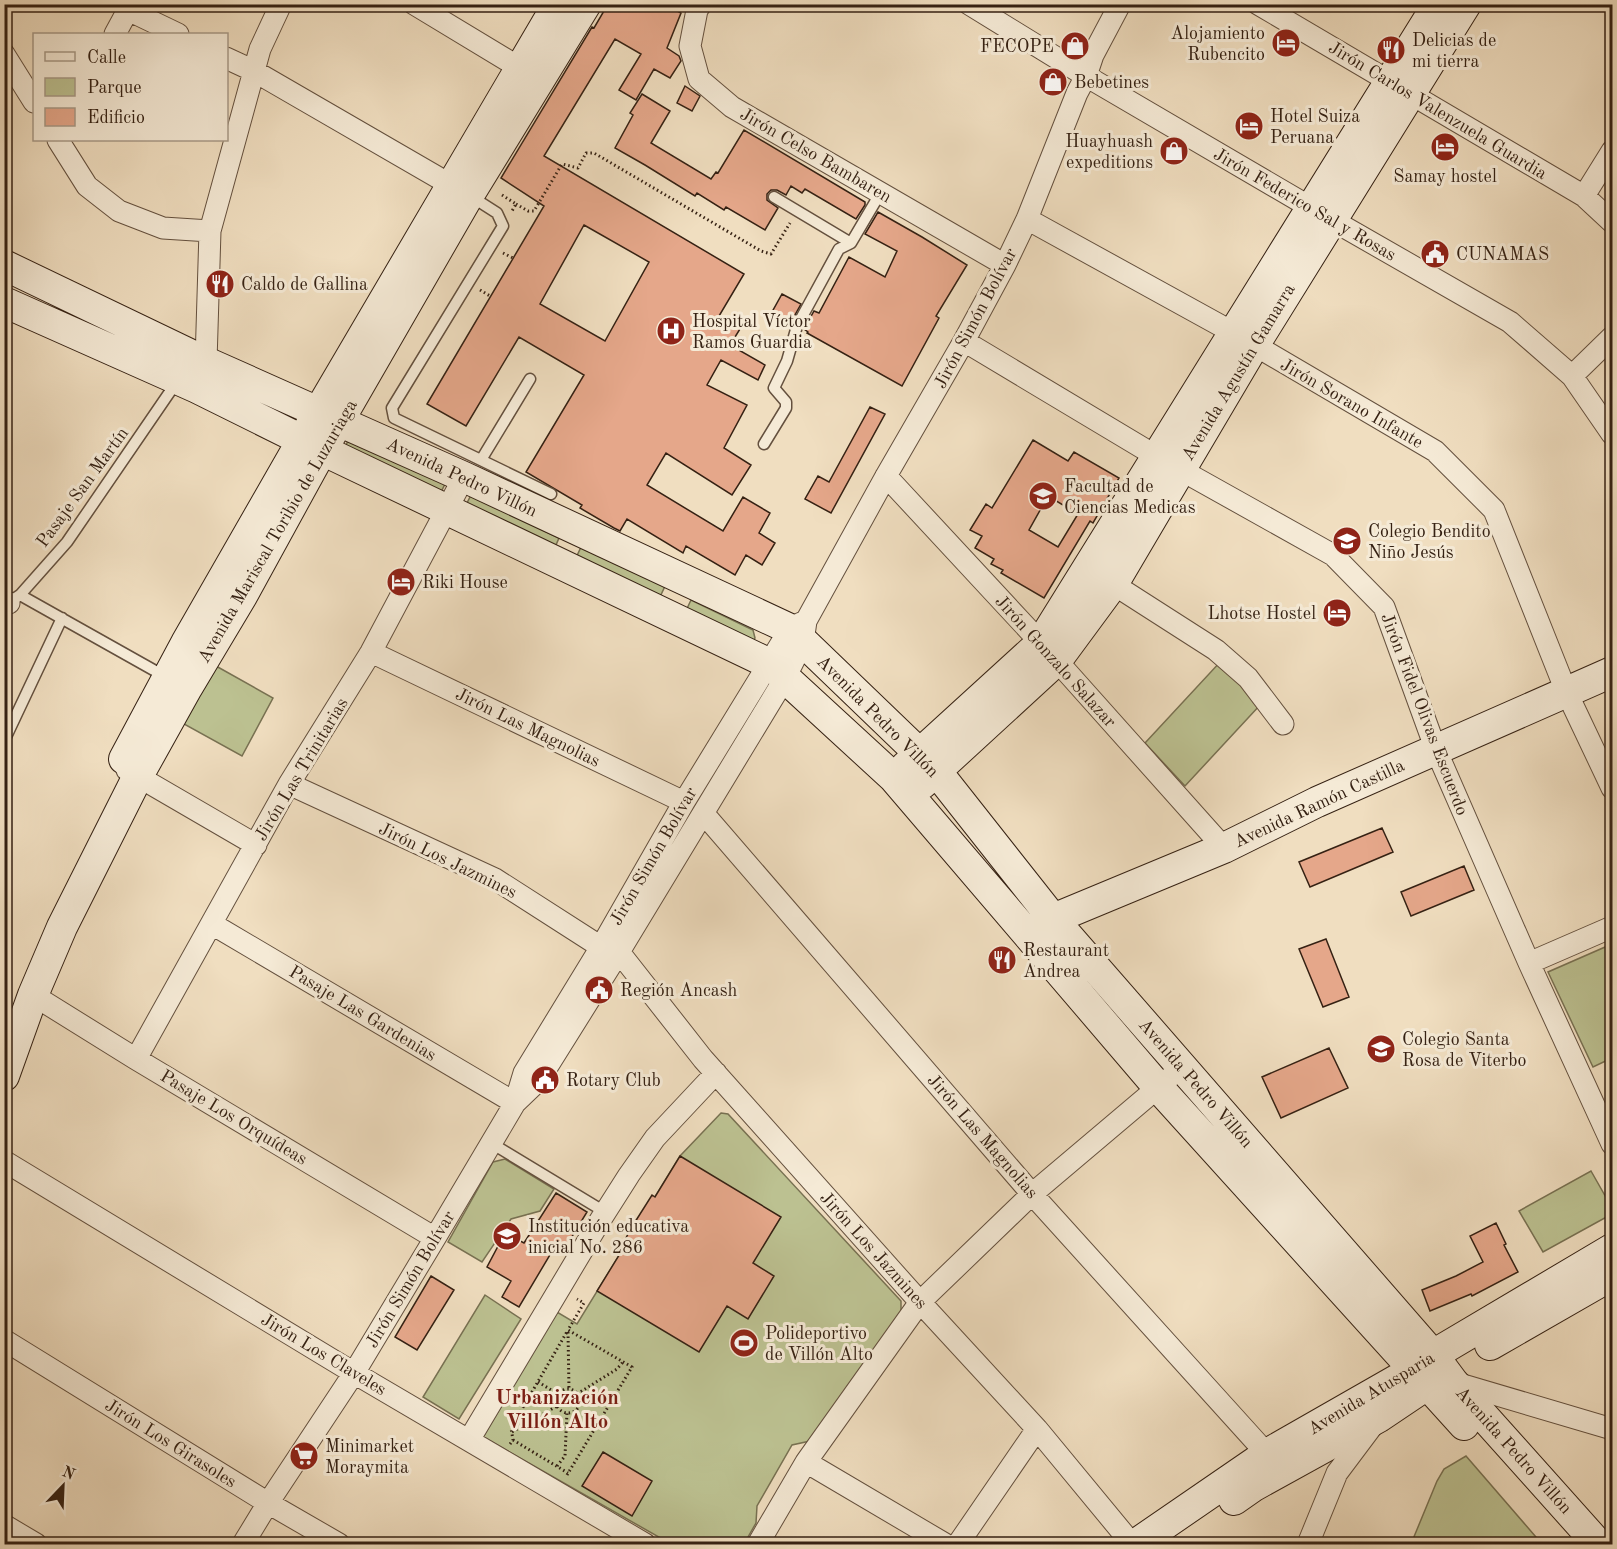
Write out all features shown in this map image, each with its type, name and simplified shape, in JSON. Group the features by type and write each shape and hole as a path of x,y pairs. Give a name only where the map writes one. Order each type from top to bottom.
{"main road":[{"name":"Avenida Mariscal Toribio de Luzuriaga","path":"4,1018 61,883 129,771 312,445 460,190 520,68 558,4"},
{"name":"Avenida Mariscal Toribio de Luzuriaga","path":"460,190 586,4"},
{"name":"Avenida Agustín Gamarra","path":"1400,87 1438,4"},
{"name":"Avenida Agustín Gamarra","path":"1049,651 1400,87 1466,4"},
{"name":"Avenida Pedro Villón","path":"4,265 312,445 562,564 777,671 901,786 1158,1087 1598,1545"},
{"name":"Avenida Pedro Villón","path":"4,302 194,376 329,416 473,469 578,530 800,631 928,763 1053,919 1181,1066 1435,1373 1572,1545"},
{"name":"Avenida Agustín Gamarra","path":"901,786 1049,651 1113,584 1168,463"},
{"path":"562,564 578,530"},
{"path":"671,617 687,581"},
{"name":"Avenida Ramón Castilla","path":"1025,933 1053,919 1224,848 1317,802 1612,672"},
{"name":"Avenida Mariscal Toribio de Luzuriaga","path":"4,1076 33,995 129,771"},
{"name":"Avenida Atusparia","path":"1170,1545 1254,1486 1379,1417 1435,1373 1612,1249"},
{"name":"Avenida Atusparia","path":"1134,1545 1267,1455 1435,1373 1612,1275"}],"street":[{"path":"194,376 210,231 260,49 281,4"},
{"path":"414,4 520,68"},
{"name":"Jirón Celso Bambaren","path":"701,4 697,10 690,46 699,79 732,106 1005,265"},
{"name":"Jirón Federico Sal y Rosas","path":"969,4 1086,76 1510,322 1572,376 1612,434"},
{"name":"Jirón Simón Bolívar","path":"243,1545 354,1373 435,1238 515,1103 524,1073 704,813 777,671 1005,265 1027,219 1093,55 1120,4"},
{"name":"Jirón Carlos Valenzuela Guardia","path":"1258,4 1584,196 1612,222"},
{"path":"115,33 125,7 176,33"},
{"path":"4,54 33,100"},
{"path":"228,59 254,71 460,190"},
{"path":"61,141 87,186 119,211 163,228 210,231"},
{"path":"1584,196 1612,151"},
{"name":"Jirón Sorano Infante","path":"1027,219 1244,339 1435,451 1494,510 1566,692 1612,788"},
{"path":"1572,376 1612,338"},
{"name":"Jirón Fidel Olivas Escuerdo","path":"964,341 1168,463 1333,555 1384,607 1436,750 1612,1144"},
{"name":"Jirón Las Trinitarias","path":"136,1059 289,784 371,652 447,510 473,469"},
{"name":"Jirón Gonzalo Salazar","path":"886,476 1049,651 1224,848"},
{"path":"1113,584 1216,650 1248,678 1282,724"},
{"name":"Jirón Las Magnolias","path":"371,652 684,802"},
{"name":"Jirón Simón Bolívar","path":"610,949 684,802 777,671"},
{"path":"129,771 256,845"},
{"name":"Jirón Los Jazmines","path":"289,784 495,879 610,949 716,1073 920,1302 1037,1429 1134,1545"},
{"name":"Jirón Las Magnolias","path":"704,813 1032,1194 1267,1455"},
{"name":"Pasaje Las Gardenias","path":"212,924 515,1103"},
{"path":"1530,963 1612,927"},
{"name":"Pasaje Los Orquídeas","path":"33,995 435,1238"},
{"path":"758,1545 806,1462 920,1302 1032,1194 1181,1066"},
{"path":"469,1440 605,1212 655,1138 716,1073"},
{"name":"Jirón Los Claveles","path":"4,1161 354,1373 645,1545"},
{"name":"Jirón Los Girasoles","path":"4,1340 339,1545"},
{"path":"1435,1373 1612,1429"},
{"path":"1308,1545 1337,1473 1379,1417"},
{"path":"958,1545 1037,1429"},
{"path":"806,1462 945,1545"},
{"path":"4,1525 36,1545"}],"lane":[{"path":"460,190 497,213 503,226 392,408 394,418 473,469 551,494"},
{"path":"764,444 786,408 786,402 774,388 787,361 797,326 839,249 850,243 880,192"},
{"path":"774,197 850,243"},
{"name":"Pasaje San Martín","path":"9,601 67,542 194,376"},
{"path":"473,469 530,379"},
{"path":"9,601 62,618 177,683"},
{"path":"4,741 62,618"},
{"path":"491,1143 605,1212"}],"path":[{"path":"516,204 528,211 534,211 562,164 578,168 586,153 594,153 761,251 771,254 797,211"},
{"path":"500,1459 513,1440 511,1428 584,1303 560,1288"},
{"path":"556,1492 632,1366 568,1330"},
{"path":"568,1330 568,1389"},
{"path":"577,1394 617,1369 623,1362"},
{"path":"538,1382 558,1394"},
{"path":"568,1389 577,1394 579,1399 578,1406 572,1412 561,1410 557,1406 558,1394 568,1389"},
{"path":"512,1433 557,1406"},
{"path":"557,1466 565,1456 567,1412"},
{"path":"513,1440 568,1473"}],"green space":[{"path":"349,439 446,482 439,496 343,451"},
{"path":"471,495 559,538 552,554 464,509"},
{"path":"582,545 666,584 658,601 574,562"},
{"path":"691,600 753,630 755,638 752,644 684,615"},
{"path":"1221,661 1261,704 1185,786 1145,743"},
{"path":"216,666 273,698 242,756 184,724"},
{"path":"1612,944 1612,1058 1593,1067 1548,972"},
{"name":"Polideportivo de Villón Alto","path":"721,1113 728,1114 901,1301 901,1312 810,1441 792,1445 757,1506 756,1523 744,1544 671,1544 483,1437 557,1312 577,1324 680,1156"},
{"path":"505,1159 554,1189 540,1211 511,1219 482,1262 448,1242 493,1162"},
{"path":"1591,1171 1612,1208 1612,1214 1543,1252 1519,1211"},
{"path":"485,1295 521,1319 459,1419 423,1397"},
{"path":"1466,1456 1542,1544 1411,1544 1444,1469"}],"building":[{"path":"608,4 680,4 677,11 681,13 667,48 679,56 681,61 670,78 654,69 636,100 619,90 641,54 615,39 544,156 744,274 719,316 740,329 730,345 765,365 758,380 721,360 707,385 747,405 724,448 751,465 732,495 666,453 647,485 723,531 743,497 770,513 759,533 775,543 762,565 746,555 735,575 686,546 683,553 627,519 620,531 580,508 582,505 526,472 584,375 519,337 466,426 427,404 544,206 501,178 592,27 594,28","holes":["584,225 649,262 605,341 540,304"]},
{"path":"685,86 700,96 692,111 677,103"},
{"path":"642,94 670,111 651,143 711,179 716,172 718,173 744,130 865,202 865,205 856,219 805,189 802,193 791,186 786,195 777,190 771,190 767,194 767,200 778,208 765,230 726,207 724,210 697,193 695,196 615,148 633,115 630,113"},
{"path":"878,212 967,265 936,316 939,318 902,386 807,333 804,329 814,311 819,313 849,257 885,277 897,251 865,234"},
{"path":"782,294 801,304 791,322 772,312"},
{"path":"870,407 885,414 831,513 805,499 818,476 829,482"},
{"path":"1033,440 1068,461 1074,452 1119,478 1093,523 1090,521 1044,598 1001,573 1003,570 991,564 994,559 975,548 982,536 970,530 986,504 992,508","holes":["1048,496 1078,514 1058,547 1029,530"]},
{"path":"1382,828 1393,852 1310,887 1299,862"},
{"path":"1464,866 1474,890 1411,916 1401,892"},
{"path":"1326,939 1349,997 1323,1007 1299,949"},
{"path":"1329,1048 1348,1088 1281,1118 1262,1077"},
{"path":"680,1156 781,1217 753,1263 774,1276 748,1319 727,1306 699,1352 597,1291 626,1244 623,1243 635,1222 652,1195 655,1197"},
{"path":"556,1193 587,1212 562,1253 554,1248 519,1307 502,1297 511,1281 487,1267 505,1233 524,1243"},
{"path":"1496,1223 1518,1272 1472,1296 1471,1294 1430,1311 1422,1290 1483,1262 1470,1236"},
{"path":"431,1276 454,1290 417,1350 395,1337"},
{"path":"603,1452 652,1481 632,1516 582,1486"}],"place":[{"name":"Alojamiento Rubencito","path":"1286,43"},
{"name":"FECOPE","path":"1075,46"},
{"name":"Delicias de mi tierra","path":"1391,50"},
{"name":"Bebetines","path":"1053,82"},
{"name":"Hotel Suiza Peruana","path":"1249,126"},
{"name":"Samay hostel","path":"1445,147"},
{"name":"Huayhuash expeditions","path":"1174,151"},
{"name":"CUNAMAS","path":"1435,254"},
{"name":"Caldo de Gallina","path":"220,284"},
{"name":"Hospital Víctor Ramos Guardia","path":"671,331"},
{"name":"Facultad de Ciencias Medicas","path":"1043,496"},
{"name":"Colegio Bendito Niño Jesús","path":"1347,541"},
{"name":"Riki House","path":"401,582"},
{"name":"Lhotse Hostel","path":"1337,613"},
{"name":"Restaurant Andrea","path":"1002,960"},
{"name":"Región Ancash","path":"599,990"},
{"name":"Colegio Santa Rosa de Viterbo","path":"1381,1049"},
{"name":"Rotary Club","path":"545,1080"},
{"name":"Institución educativa inicial No. 286","path":"507,1236"},
{"name":"Polideportivo de Villón Alto","path":"744,1343"},
{"name":"Minimarket Moraymita","path":"304,1456"}],"district":[{"name":"Urbanización Villón Alto","path":"557,1409"}]}
